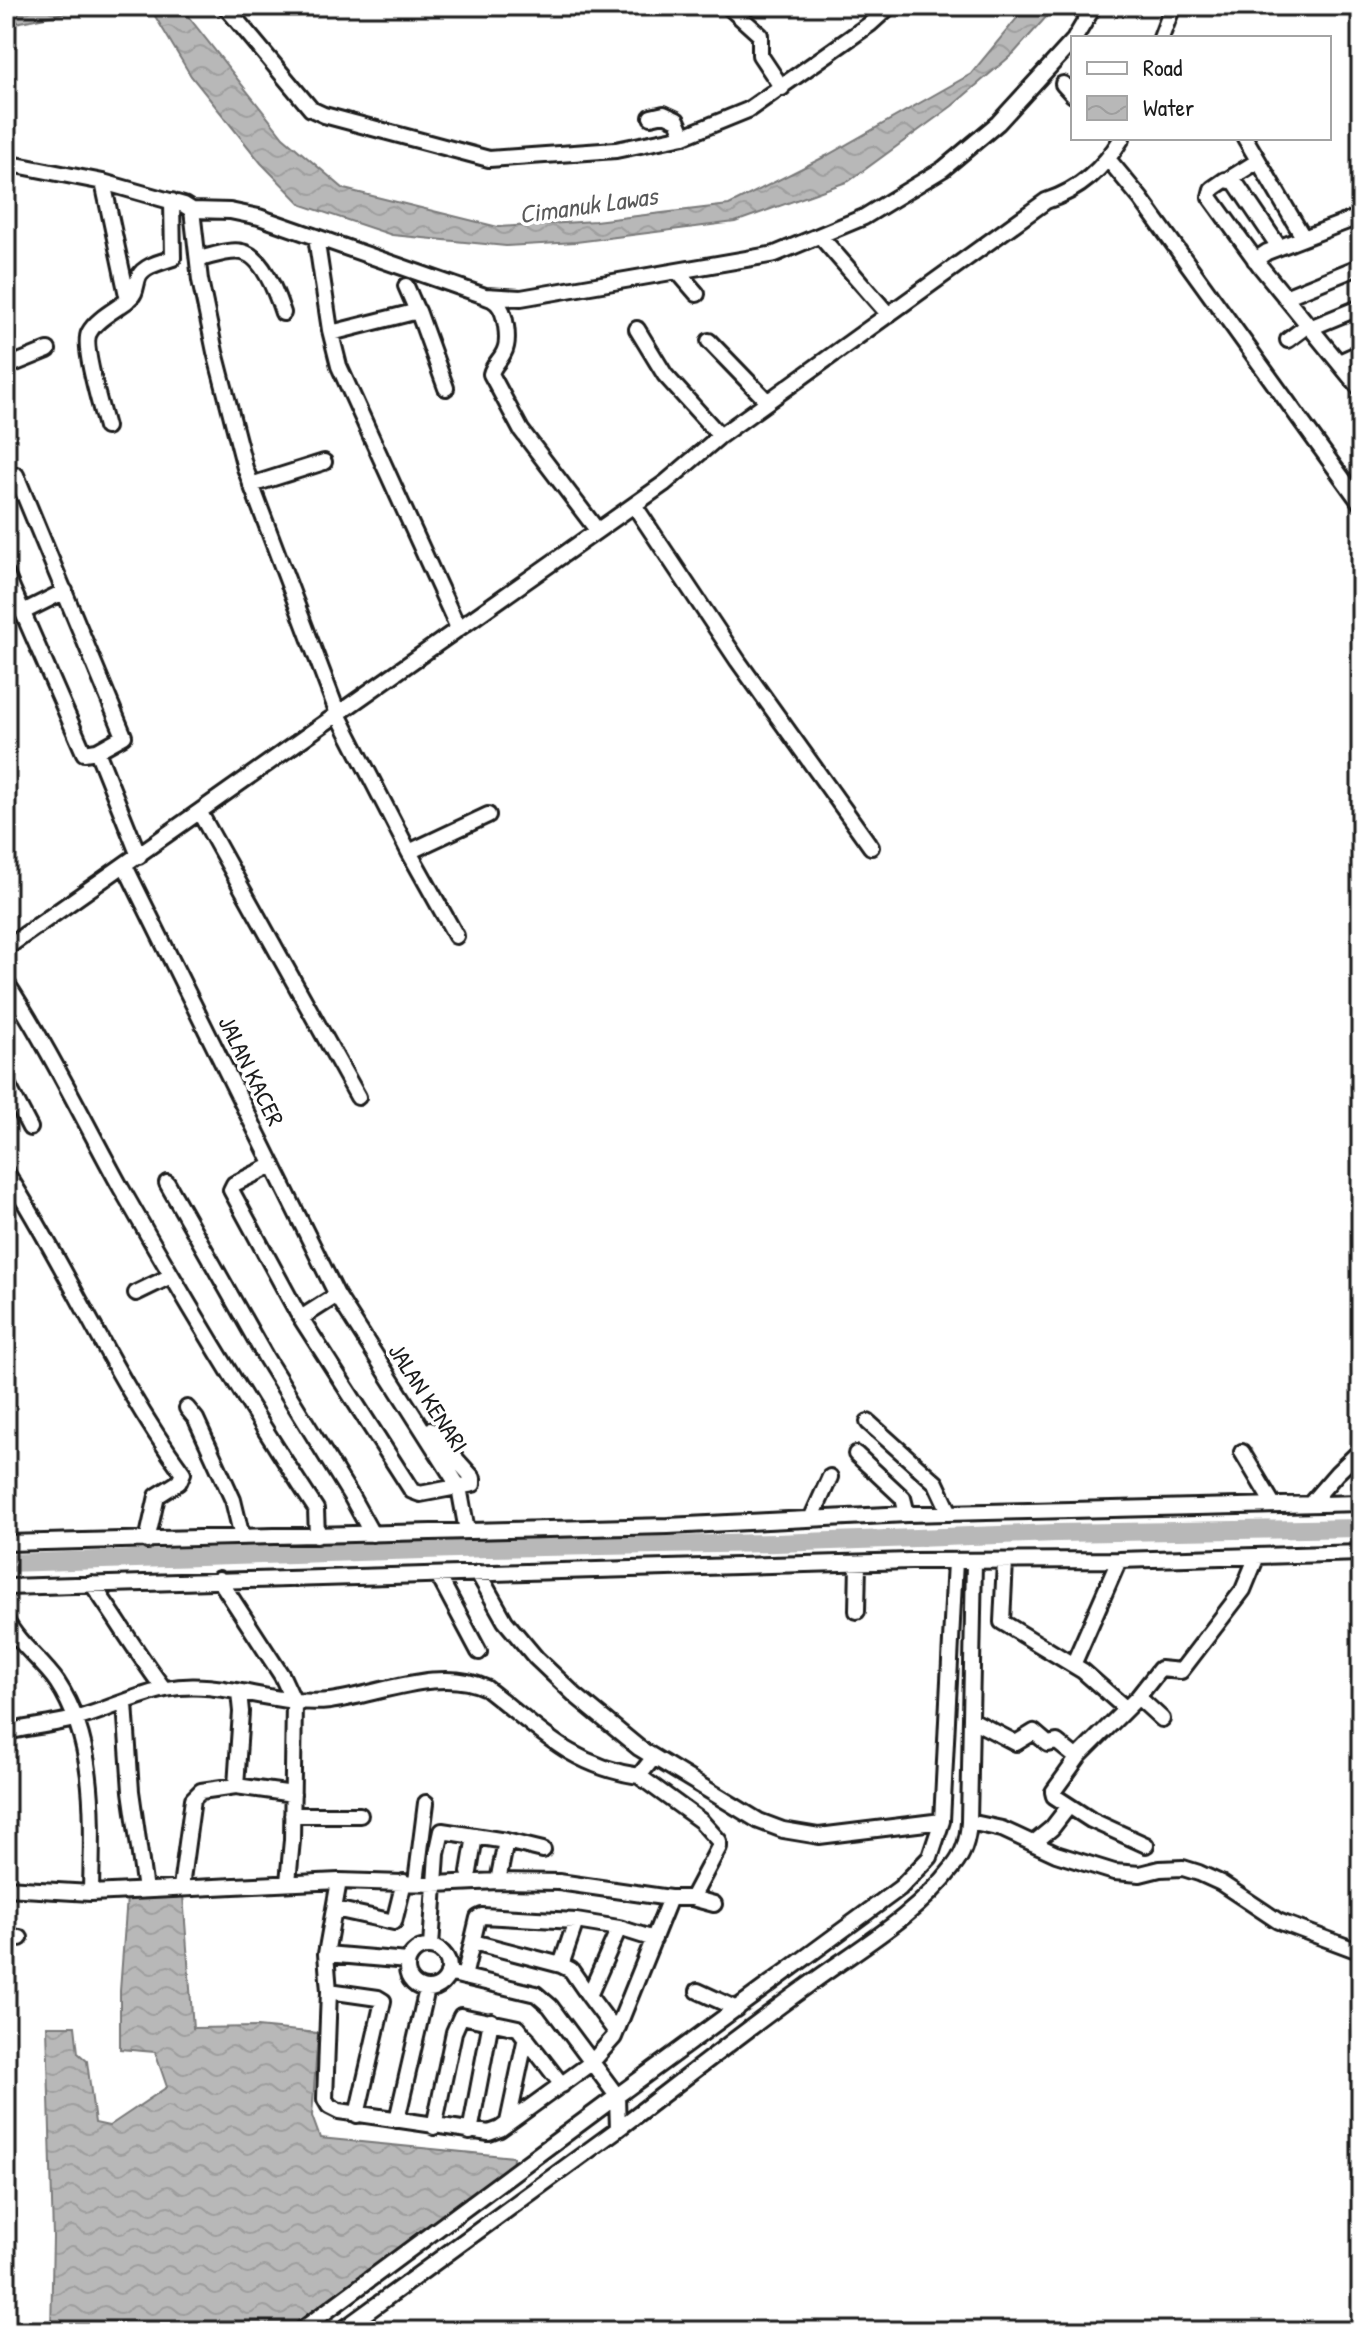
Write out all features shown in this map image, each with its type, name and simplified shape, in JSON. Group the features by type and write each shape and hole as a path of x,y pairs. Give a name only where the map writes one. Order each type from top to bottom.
{"street":[{"path":"225,6 311,109 489,159 616,150 684,136 748,110 870,24 890,6"},
{"path":"728,6 760,35 760,55 782,88"},
{"path":"1076,36 1094,6"},
{"path":"1162,36 1173,6"},
{"path":"485,296 521,298 775,254 864,217 943,169 998,123 1071,42"},
{"path":"651,117 661,114 677,120 684,136"},
{"path":"6,948 634,505 767,401 1046,201 1070,193 1108,159 1118,140"},
{"path":"1246,140 1303,237"},
{"path":"1108,159 1141,199 1361,504"},
{"path":"1258,161 1212,189 1209,196 1255,260 1361,390"},
{"path":"6,163 103,182 172,201 192,210 230,211 259,217 496,301 507,338 506,349 491,374 521,430 597,530"},
{"path":"1229,179 1244,191 1279,247"},
{"path":"103,182 128,300"},
{"path":"106,427 95,387 87,341 89,332 134,296 140,275 154,265 173,258 172,201"},
{"path":"192,210 215,352 251,485 338,714 456,936"},
{"path":"1255,260 1303,237 1361,216"},
{"path":"820,236 888,314"},
{"path":"316,237 339,366 458,628"},
{"path":"198,259 234,252 246,253 271,278 283,313"},
{"path":"1285,297 1361,266"},
{"path":"678,272 697,294"},
{"path":"406,286 446,388"},
{"path":"1288,340 1309,326 1361,307"},
{"path":"331,333 417,311"},
{"path":"637,329 665,375 720,436"},
{"path":"709,341 767,401"},
{"path":"6,367 48,350"},
{"path":"1339,362 1361,352"},
{"path":"251,485 324,462"},
{"path":"6,574 84,753 97,751 124,736 16,475"},
{"path":"634,505 738,661 871,847"},
{"path":"23,612 65,591"},
{"path":"97,751 139,856"},
{"path":"200,813 358,1097"},
{"path":"409,852 488,815"},
{"name":"JALAN KACER","path":"125,866 337,1295"},
{"path":"6,982 39,1033 171,1276 316,1509 317,1536"},
{"path":"6,1082 30,1128"},
{"path":"273,1165 234,1184 231,1190 301,1318 412,1491 420,1494 459,1487"},
{"path":"6,1172 71,1284 98,1338 183,1473 179,1482 157,1496 147,1541"},
{"path":"167,1183 266,1358 372,1534"},
{"path":"136,1293 171,1276"},
{"path":"301,1318 337,1295"},
{"name":"JALAN KENARI","path":"337,1295 398,1394 474,1481 471,1486 459,1487 467,1531"},
{"path":"187,1408 196,1419 233,1500 242,1537"},
{"path":"868,1422 936,1483 950,1513"},
{"path":"1311,1503 1361,1450"},
{"path":"1242,1452 1273,1504"},
{"path":"856,1454 903,1498 907,1514"},
{"path":"811,1519 830,1477"},
{"path":"6,1543 668,1526 907,1514 1361,1503"},
{"path":"6,1587 219,1579 1361,1553"},
{"path":"1146,1845 1097,1823 1054,1796 1053,1792 1077,1758 1138,1697 1160,1669 1181,1671 1243,1590 1257,1556"},
{"path":"1073,1665 1119,1560"},
{"path":"341,2331 928,1896 961,1856 968,1839 972,1720 964,1561"},
{"path":"300,2331 618,2100 884,1902 917,1872 934,1849 942,1821 964,1561"},
{"path":"1005,1561 1001,1620 1073,1665 1125,1708"},
{"path":"857,1611 858,1563"},
{"path":"478,1573 505,1621 536,1658 576,1696 639,1748 759,1821 819,1836 942,1821"},
{"path":"438,1575 479,1652"},
{"path":"219,1579 282,1676 294,1702 288,1882"},
{"path":"92,1584 122,1626 130,1644 164,1689"},
{"path":"6,1620 11,1631 57,1682 77,1718 91,1790 91,1893"},
{"path":"9,1727 77,1718 164,1689 192,1686 294,1702 331,1701 451,1680 477,1683 576,1758 615,1772 639,1776 701,1821 719,1841 719,1847 692,1898"},
{"path":"236,1786 241,1712 239,1692"},
{"path":"1138,1697 1162,1719"},
{"path":"125,1703 131,1791 145,1890"},
{"path":"972,1720 1016,1743 1034,1732 1048,1744 1057,1742 1077,1758"},
{"path":"639,1776 654,1757"},
{"path":"181,1887 193,1799 201,1791 236,1786 293,1794"},
{"path":"335,1909 394,1922 410,1882 426,1803"},
{"path":"1035,1842 1052,1828 1069,1806"},
{"path":"292,1815 360,1815"},
{"path":"969,1822 1002,1829 1056,1854 1114,1872 1140,1874 1183,1868 1199,1873 1221,1883 1278,1921 1361,1952"},
{"path":"431,1947 441,1833 445,1831 506,1841 543,1850"},
{"path":"469,1872 475,1836"},
{"path":"498,1881 506,1841"},
{"path":"339,1881 326,1954 329,1991 325,2100 339,2111 357,2115 489,2133 562,2085 606,2048 616,2032 670,1898"},
{"path":"6,1888 91,1893 288,1882 559,1882 670,1898 692,1898 714,1904"},
{"path":"464,1977 478,1918 482,1916 576,1921 619,1928 654,1939"},
{"path":"561,1965 576,1921"},
{"path":"589,1996 619,1928"},
{"path":"473,1942 571,1970 616,2032"},
{"path":"431,1947 446,1958 448,1973 440,1984 427,1989 409,1976 408,1961 416,1950 431,1947"},
{"path":"326,1954 408,1961"},
{"path":"448,1973 538,1994 618,2100 618,2125"},
{"path":"397,2120 427,1989"},
{"path":"329,1991 383,2001 357,2115"},
{"path":"698,1991 737,2009"},
{"path":"434,2127 458,2017 516,2027 562,2085"},
{"path":"470,2132 491,2021"},
{"path":"508,2122 526,2037"}],"water":[{"path":"6,6 99,6 6,25"},
{"path":"149,6 180,6 283,137 344,189 498,227 595,221 729,205 826,156 971,74 1027,6 1056,6 1014,53 952,106 849,181 735,222 576,242 506,246 392,235 302,205 261,163 191,76"},
{"path":"183,1895 193,2028 257,2027 318,2033 312,2116 320,2138 513,2157 512,2172 294,2331 51,2331 53,2237 47,2026 75,2026 78,2053 87,2061 95,2123 109,2126 167,2087 155,2052 120,2049 120,1991 127,1897"}],"waterway":[{"path":"6,1563 1056,1533 1361,1528"}],"water label":[{"name":"Cimanuk Lawas","path":"588,205"}]}
